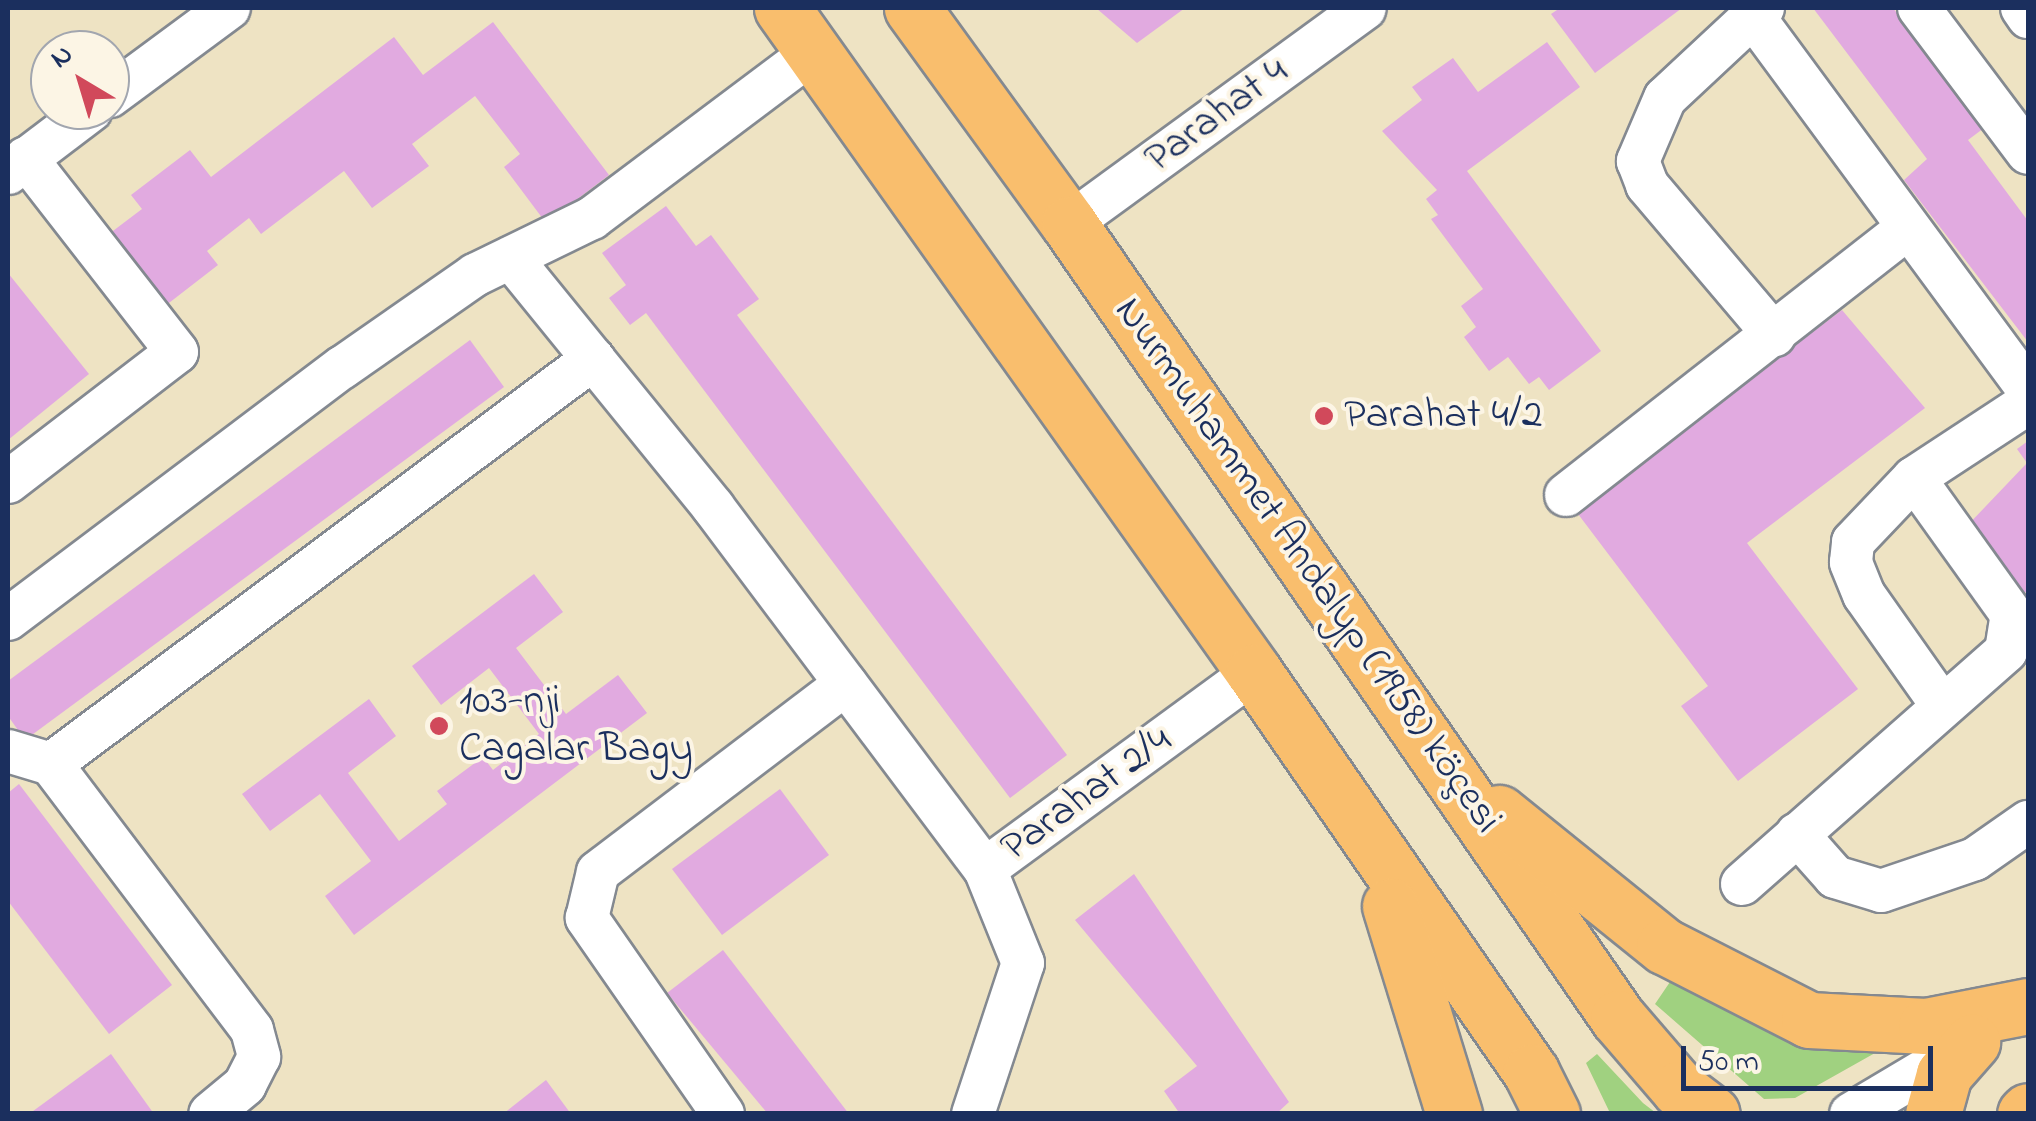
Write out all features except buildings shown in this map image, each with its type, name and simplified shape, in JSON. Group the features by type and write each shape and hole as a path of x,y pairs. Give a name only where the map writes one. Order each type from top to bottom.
{"main road":[{"path":"782,8 1254,672 1531,1072 1552,1114"},
{"name":"Nurmuhammet Andalyp (1958) köçesi","path":"912,8 1069,224 1618,1018 1679,1089 1712,1114"},
{"path":"1454,776 1664,946 1808,1020 1926,1026 2028,1007"},
{"path":"1362,833 1417,976 1454,1114"},
{"path":"1933,1114 1944,1074 1972,1042"}],"street":[{"path":"130,81 229,8"},
{"path":"1919,8 2028,152"},
{"path":"2022,8 2028,17"},
{"name":"Parahat 4","path":"1069,224 1354,11"},
{"path":"1774,335 1646,184 1638,161 1665,98 1758,12 1908,228 2028,389"},
{"path":"8,618 343,367 511,258 592,218 812,54"},
{"path":"8,482 177,352 17,166 65,130"},
{"path":"1566,496 1908,228"},
{"path":"511,258 846,684 985,870"},
{"path":"51,764 593,360"},
{"path":"1942,704 1864,595 1851,562 1863,526 1914,478 2028,403"},
{"path":"1742,884 2006,651 2014,627 1914,478"},
{"name":"Parahat 2/4","path":"972,1114 1023,962 985,870 1254,672"},
{"path":"723,1114 587,918 598,872 846,684"},
{"path":"8,751 51,764 252,1030 258,1057 245,1084 210,1114"},
{"path":"1797,834 1834,877 1881,891 1975,859 2028,822"},
{"path":"1851,1114 2028,1007"}],"green space":[{"path":"1672,979 1726,1008 1874,1040 1875,1053 1795,1098 1764,1099 1655,1004"},
{"path":"1597,1054 1656,1113 1610,1113 1586,1063"}],"place":[{"name":"Parahat 4/2","path":"1324,416"},
{"name":"103-nji Cagalar Bagy","path":"439,726"}]}
